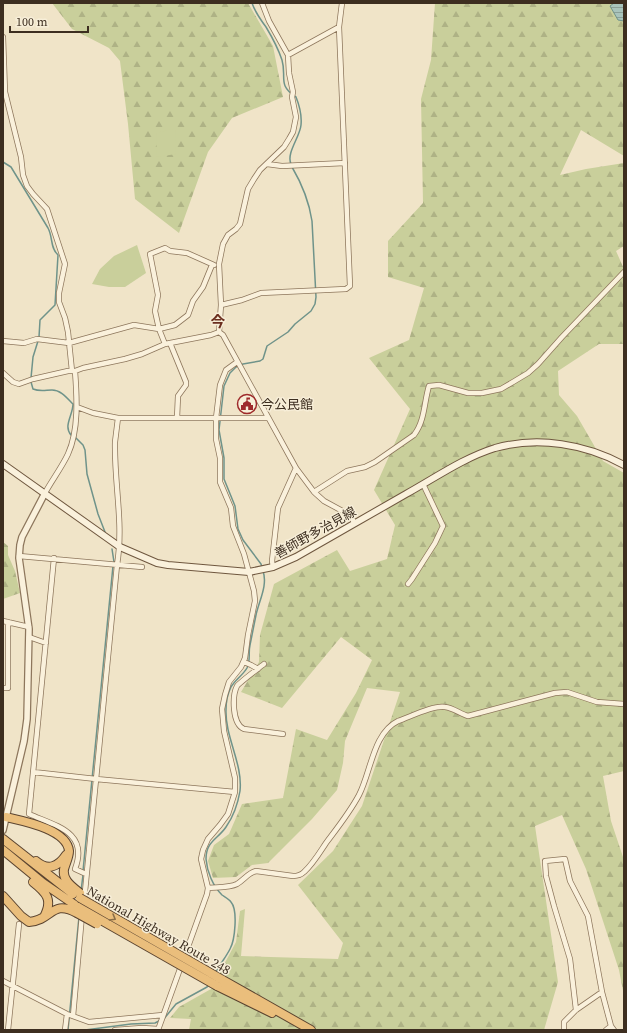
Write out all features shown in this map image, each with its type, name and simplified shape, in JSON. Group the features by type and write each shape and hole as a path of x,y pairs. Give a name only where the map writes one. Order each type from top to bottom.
{"highway":[{"path":"6,817 28,822 61,837 68,846 69,851 68,859 63,870 64,876 70,886 80,896"},
{"path":"5,845 39,864 50,867 56,866 61,862 69,851"},
{"path":"5,845 14,866 40,888 48,898 49,905 44,918"},
{"name":"National Highway Route 248","path":"5,845 92,905 219,982 304,1030"},
{"name":"National Highway Route 248","path":"5,845 43,883 77,910 106,929 219,982 311,1030"},
{"path":"3,896 29,922 44,918 58,908 64,907 77,910"}],"main road":[{"name":"善師野多治見線","path":"3,464 120,548 146,560 162,564 249,572 273,567 296,557 458,464 496,448 524,443 552,443 570,445 600,453 624,465"}],"street":[{"path":"219,332 221,305 219,264 223,244 228,235 240,224 248,189 257,174 284,147 293,132 296,117 289,73 288,55 269,21 262,3"},
{"path":"221,305 242,300 261,293 346,289 350,286 339,27 342,3"},
{"path":"288,55 339,27"},
{"path":"3,38 5,92 21,157 23,175 32,194 47,209 65,264 59,293 59,302 65,318 74,371 77,407 72,443 68,454 22,537 19,556 29,628 27,719 24,741 3,830"},
{"path":"267,164 345,164"},
{"path":"177,418 178,396 186,385 186,382 168,343 159,329 155,311 158,295 150,254 165,248 170,251 187,253 212,265 219,264"},
{"path":"3,341 24,343 37,339 69,343 134,325 159,329 175,325 188,315 193,301 203,287 212,265"},
{"path":"314,492 347,471 365,468 414,435 418,430 423,414 428,386 439,385 468,393 482,394 501,389 528,373 624,272"},
{"path":"3,373 13,382 19,384 142,354 168,343 211,335 219,332"},
{"path":"219,332 223,335 296,468 314,492 328,504 348,514 355,523"},
{"path":"115,1030 142,1028 158,1029 210,888 202,868 201,859 203,850 208,839 228,814 235,792 235,778 222,720 222,709 225,695 231,680 244,663 255,601 254,590 244,554 233,526 231,508 220,482 220,458 216,439 216,418 220,385 226,370 237,362"},
{"path":"77,407 94,413 118,418 268,418"},
{"path":"73,1016 117,565 120,548 120,522 116,471 118,418"},
{"path":"273,567 272,560 278,508 296,468"},
{"path":"408,584 435,543 443,526 423,484"},
{"path":"19,556 142,566"},
{"path":"54,558 29,814 68,831 72,835 78,848 79,860 75,869 86,874"},
{"path":"3,688 8,688 5,622 29,628"},
{"path":"29,637 46,644"},
{"path":"244,663 252,665 258,669"},
{"path":"264,664 238,685 235,697 235,716 240,728 283,734"},
{"path":"231,680 238,685"},
{"path":"210,888 237,884 251,872 256,871 293,876 297,876 304,872 333,833 359,794 379,741 384,732 392,724 435,708 445,706 462,715 468,716 556,693 567,692 597,702 624,704"},
{"path":"33,772 235,792"},
{"path":"576,1010 570,959 564,943 546,876 545,861 565,859 570,881 588,916 602,992 613,1028 606,1030"},
{"path":"8,1030 19,924"},
{"path":"4,983 12,985 67,1014 93,1022 163,1015"},
{"path":"564,1030 564,1022 576,1010 602,992"},
{"path":"65,1030 67,1014"}],"green space":[{"path":"52,3 248,3 273,46 283,97 232,118 208,152 179,233 135,199 120,61 109,48 72,29"},
{"path":"435,3 624,3 624,156 581,130 560,175 624,163 624,246 616,251 624,269 624,344 599,344 558,371 559,395 577,416 603,461 624,473 624,771 603,776 611,821 624,860 624,996 619,970 586,869 562,815 535,826 558,982 544,1030 189,1030 191,1019 170,1018 179,1007 211,989 236,942 240,911 245,909 241,956 338,959 343,943 298,885 333,851 362,806 400,692 367,688 345,741 343,763 337,790 312,819 268,863 252,865 236,877 213,878 208,861 214,845 229,834 242,804 283,798 296,729 327,740 356,693 372,660 341,637 282,708 241,692 259,662 260,635 274,584 337,550 350,571 387,559 395,525 374,490 410,409 369,358 409,340 424,288 388,277 388,241 423,203 421,99 431,60"},
{"path":"173,129 175,130 176,154 157,157 156,133"},
{"path":"137,245 146,273 125,287 109,287 92,284 100,269 114,256"},
{"path":"3,542 8,546 8,555 15,571 20,593 3,599"}],"water":[{"path":"614,3 624,3 624,21 618,20 610,6"}],"waterway":[{"path":"252,3 277,47 282,60 286,89 296,97 300,108 301,125 290,155 291,164"},
{"path":"3,162 11,167 48,228 55,252 58,255 55,305 40,320 39,337"},
{"path":"262,567 243,540 238,529 235,506 224,479 224,458 219,430 224,386 230,373 236,367 243,364 260,361 263,359 267,346 288,332 311,311 315,304 316,297 312,221 305,193 292,167"},
{"path":"31,378 33,357 38,341"},
{"path":"31,382 33,389 58,391 73,404 68,424 71,435"},
{"path":"76,438 83,445 85,450 87,474 98,514 105,532"},
{"path":"112,549 114,562"},
{"path":"83,871 113,566"},
{"path":"216,972 232,945 235,918 231,902 222,895 211,878 206,859 210,844 229,823 235,810 240,791 239,771 226,720 226,704 231,687 245,671 248,665 249,648 264,587 263,571"},
{"path":"81,891 83,875"},
{"path":"68,1030 79,917"},
{"path":"163,1020 176,1004 207,987 209,984"},
{"path":"85,1030 131,1024 155,1023 159,1021"}],"place":[{"name":"今公民館","path":"247,404"}],"district":[{"name":"今","path":"218,322"}]}
